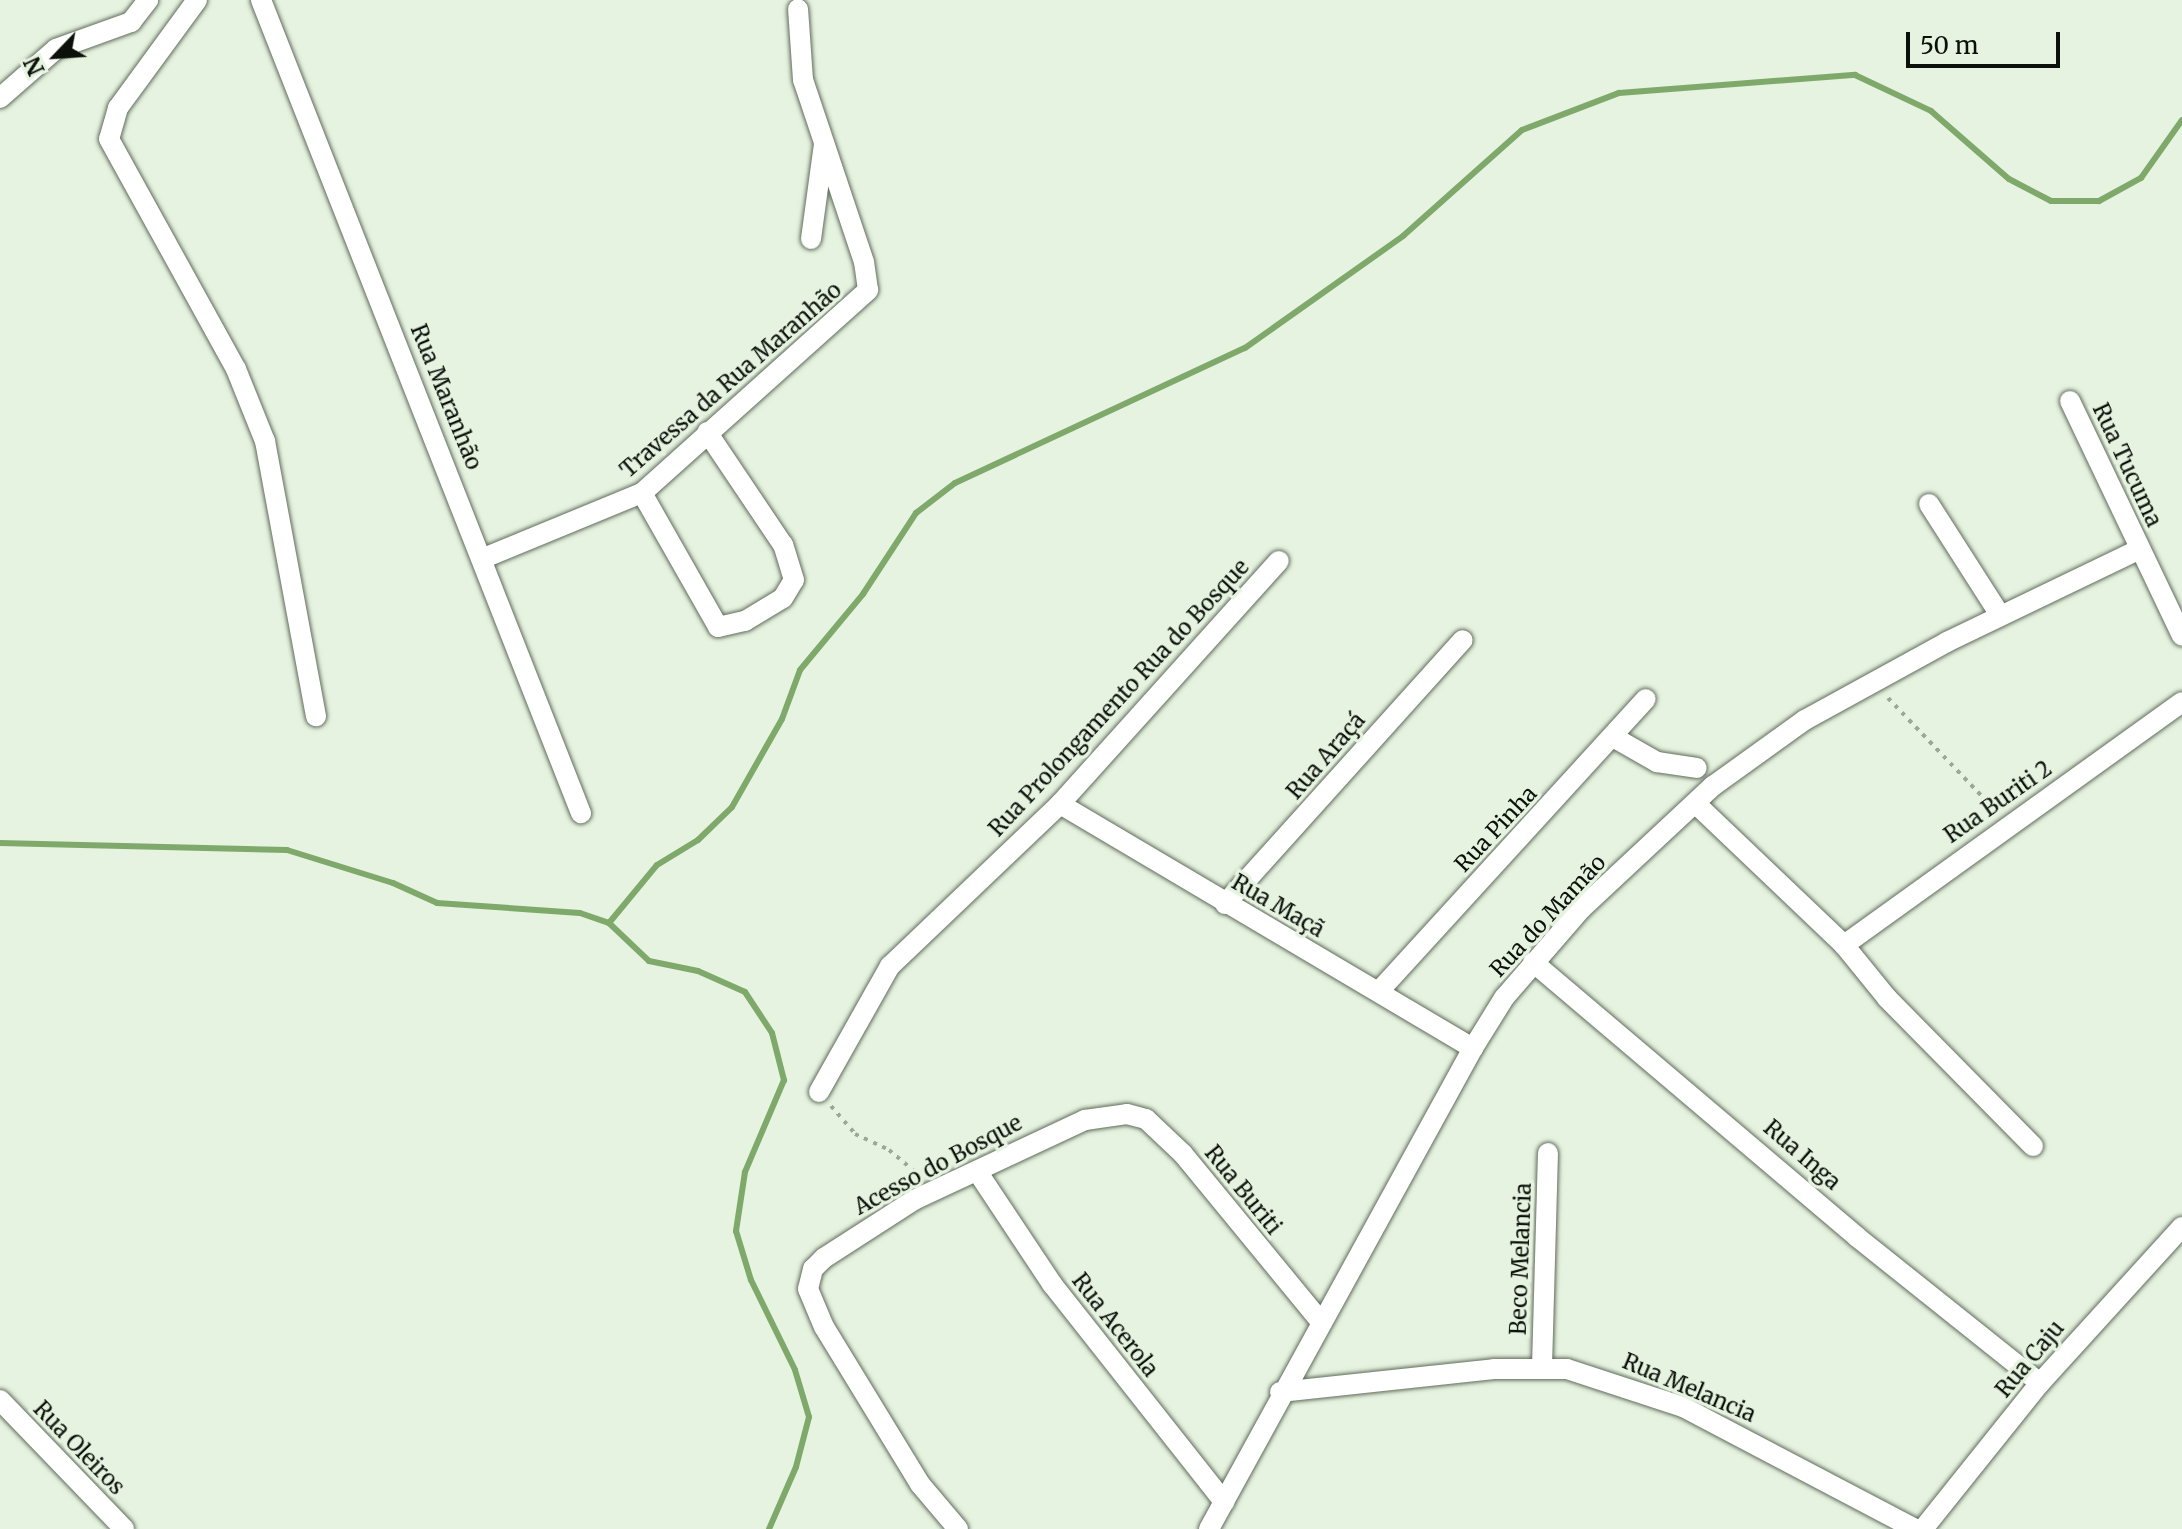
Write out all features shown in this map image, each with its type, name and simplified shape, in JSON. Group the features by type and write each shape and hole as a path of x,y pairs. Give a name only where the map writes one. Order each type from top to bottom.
{"street":[{"path":"0,98 56,49 131,22 148,0"},
{"path":"197,0 118,108 109,139 236,369 265,441 316,716"},
{"name":"Rua Maranhão","path":"261,0 484,558 581,813"},
{"name":"Travessa da Rua Maranhão","path":"484,558 642,493 868,290 864,262 803,80 798,9"},
{"path":"811,239 824,144"},
{"name":"Rua Tucuma","path":"2070,401 2182,636"},
{"path":"642,493 718,627 745,621 783,598 794,580 783,545 707,432"},
{"path":"1929,504 2000,615"},
{"name":"Rua do Mamão","path":"1209,1529 1280,1392 1473,1048 1533,962 1582,908 1754,754 1873,681 2000,615 2140,549"},
{"name":"Rua Prolongamento Rua do Bosque","path":"819,1092 890,966 1060,804 1279,561"},
{"name":"Rua Araçá","path":"1225,904 1463,640"},
{"name":"Rua Pinha","path":"1380,990 1646,699"},
{"name":"Rua Buriti 2","path":"1844,945 2007,823 2182,702"},
{"path":"1613,737 1657,762 1697,768"},
{"name":"Rua Maçã","path":"1060,804 1225,904 1380,990 1473,1048"},
{"path":"1696,804 1844,945 1887,998 2033,1146"},
{"name":"Rua Inga","path":"1533,962 1857,1237 2040,1383"},
{"name":"Rua Buriti","path":"1114,1114 1146,1119 1161,1129 1320,1321"},
{"name":"Acesso do Bosque","path":"958,1529 920,1484 824,1327 808,1289 813,1269 824,1258 914,1200 1042,1137 1114,1114"},
{"name":"Beco Melancia","path":"1542,1367 1548,1153"},
{"name":"Rua Acerola","path":"977,1171 1052,1284 1224,1502"},
{"name":"Rua Caju","path":"1923,1529 2040,1383 2182,1227"},
{"name":"Rua Melancia","path":"1280,1392 1542,1367 1608,1379 1683,1407 1915,1529"},
{"name":"Rua Oleiros","path":"0,1400 124,1529"}],"path":[{"path":"1873,681 2007,823"},
{"path":"819,1092 855,1134 889,1150 919,1175"}],"waterway":[{"path":"609,923 657,865 698,840 732,807 782,719 800,670 863,594 916,513 955,483 1245,348 1403,236 1522,130 1619,93 1855,75 1931,111 2009,179 2051,201 2099,201 2141,178 2182,120"},
{"path":"0,843 287,850 393,883 437,903 580,913 609,923 649,961 698,971 745,992 772,1033 784,1080 745,1172 736,1231 751,1280 795,1370 809,1417 796,1467 769,1529"}]}
